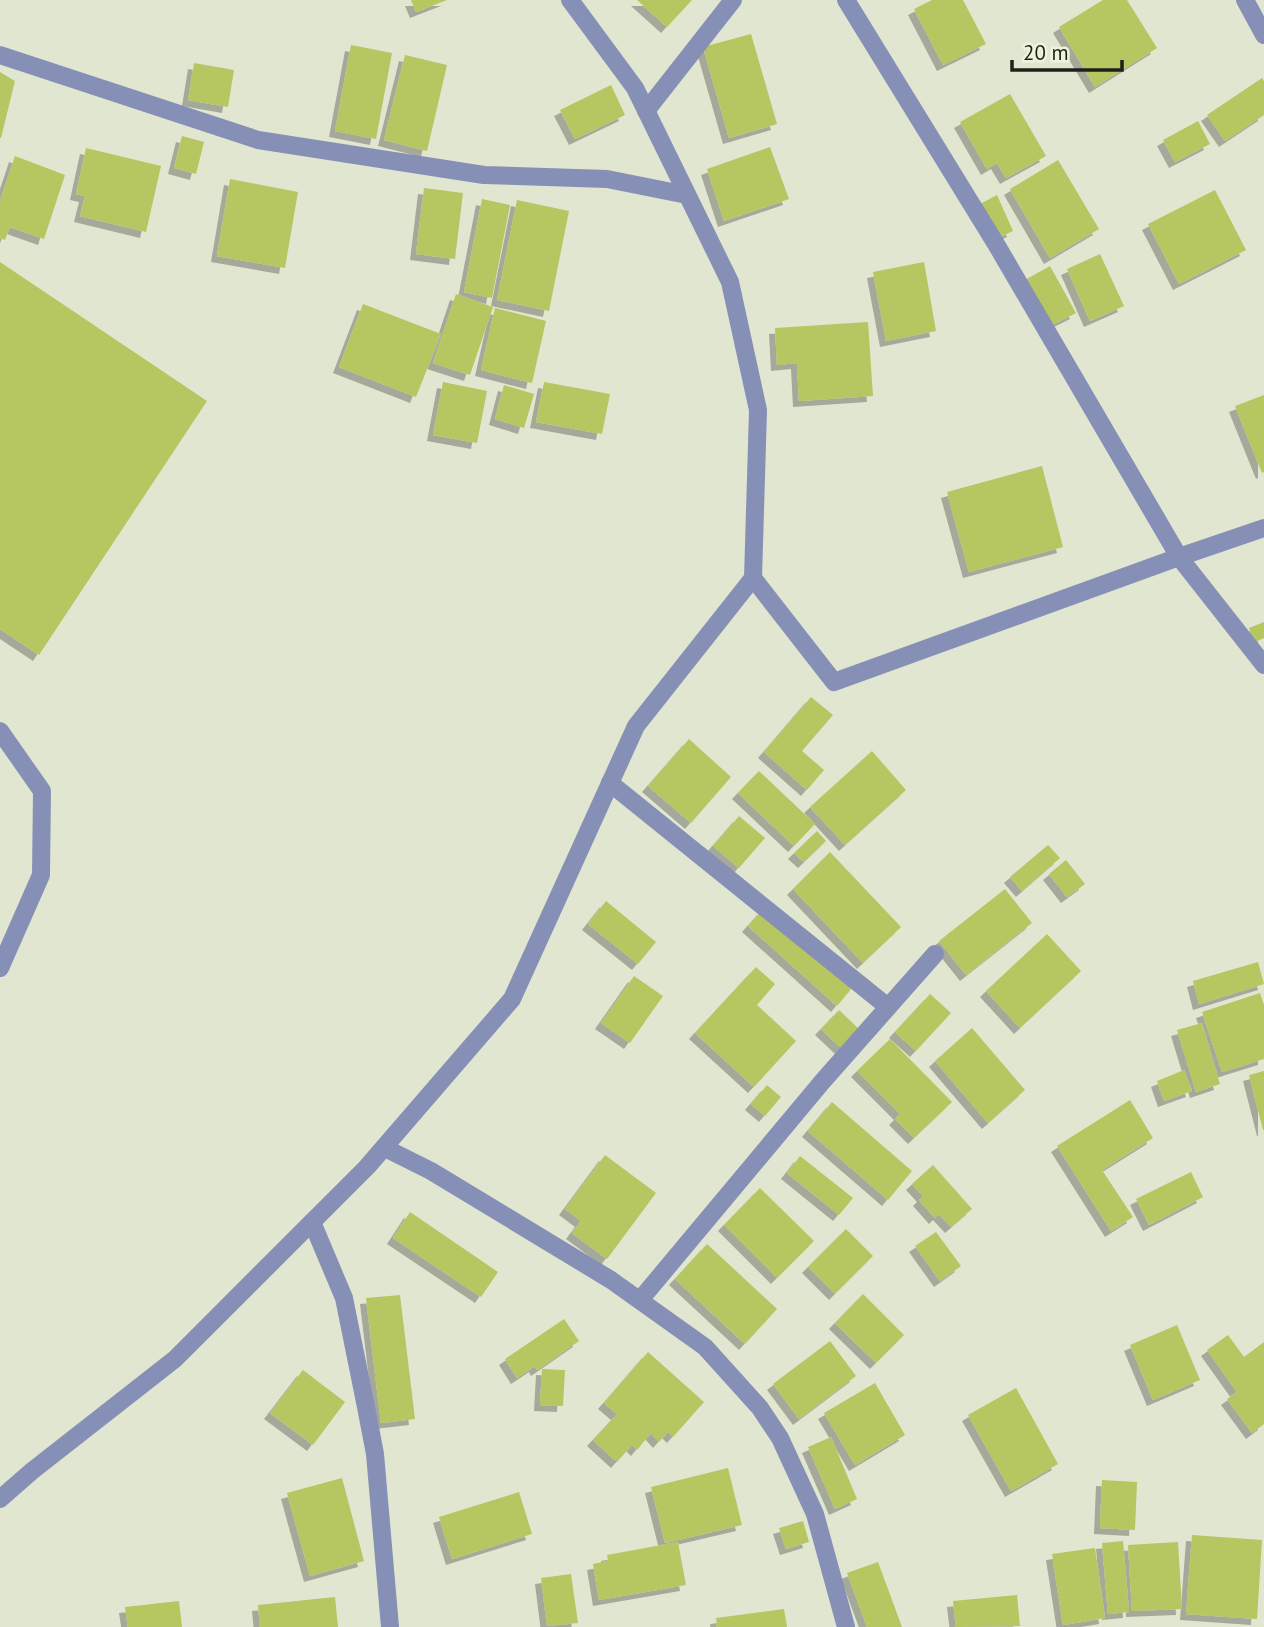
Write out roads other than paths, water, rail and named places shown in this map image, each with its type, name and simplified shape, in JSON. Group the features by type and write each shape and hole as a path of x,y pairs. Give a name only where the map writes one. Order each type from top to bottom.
{"street":[{"path":"0,1499 175,1359 385,1148 512,999 636,726 753,578 758,410 730,282 635,88 570,0"},
{"path":"646,111 733,0"},
{"path":"846,0 996,244 1179,557 1264,665"},
{"path":"1245,0 1264,35"},
{"path":"0,55 258,140 484,175 607,179 687,195"},
{"path":"753,578 834,682 1264,528"},
{"path":"0,731 42,791 41,875 0,968"},
{"path":"610,783 888,1007"},
{"path":"640,1300 935,954"},
{"path":"385,1148 432,1171 611,1280 705,1347 760,1408 780,1438 815,1514 846,1627"},
{"path":"313,1222 344,1298 373,1442 390,1627"}]}
